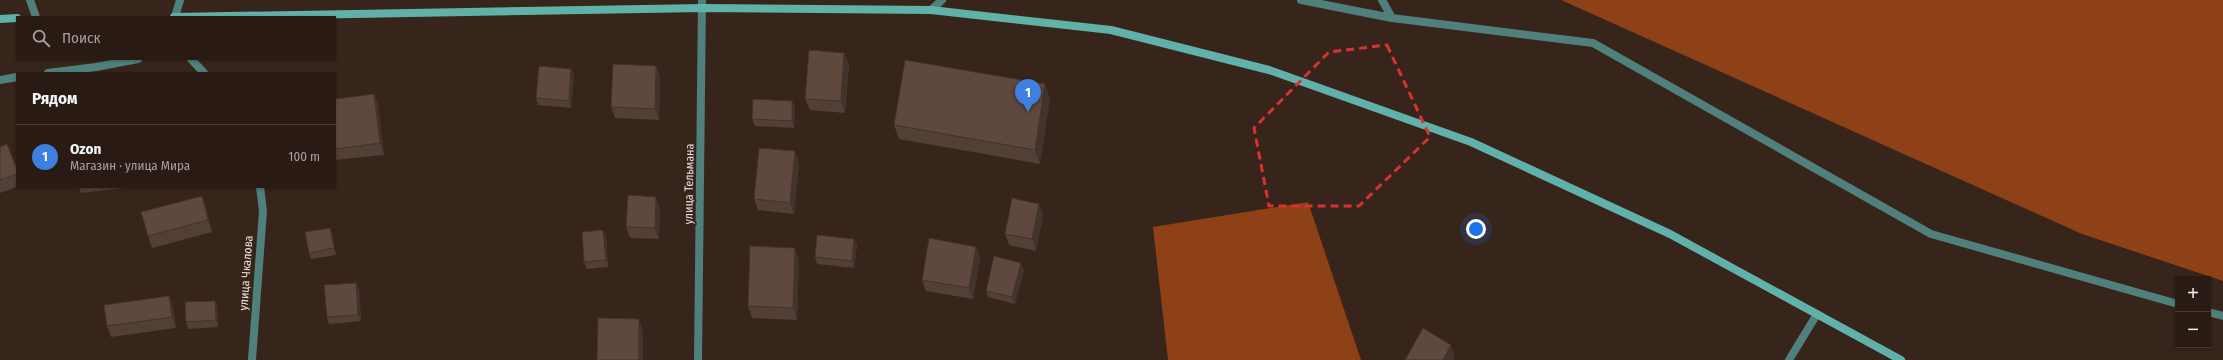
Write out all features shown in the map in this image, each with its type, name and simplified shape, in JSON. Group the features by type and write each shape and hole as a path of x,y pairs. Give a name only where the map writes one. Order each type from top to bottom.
{"main road":[{"path":"215,16 703,4 931,10 1111,30 1269,70 1471,142 1670,234 1901,360"},
{"path":"0,19 16,18"}],"street":[{"path":"30,0 36,16"},
{"path":"174,16 180,0"},
{"path":"931,10 942,0"},
{"path":"1301,0 1392,18 1593,43 1932,234 2175,303"},
{"path":"1382,0 1392,18"},
{"name":"улица Тельмана","path":"698,360 703,4"},
{"path":"56,72 96,67 133,60"},
{"path":"192,60 203,72"},
{"path":"0,80 16,77"},
{"name":"улица Чкалова","path":"252,360 263,211 260,188"},
{"path":"2211,313 2223,316"},
{"path":"1789,360 1817,314"}],"highlighted area":[{"path":"1387,45 1430,137 1359,206 1269,206 1254,128 1329,52"}],"shaded area":[{"path":"1561,0 2223,0 2223,281 2082,234"},
{"path":"1308,202 1361,360 1168,360 1153,227"}],"building":[{"path":"809,50 844,53 841,101 805,99"},
{"path":"905,60 1045,84 1035,150 894,125"},
{"path":"613,64 656,66 655,109 611,107"},
{"path":"539,66 571,69 569,101 536,98"},
{"path":"374,94 380,143 336,149 336,99"},
{"path":"753,99 792,101 792,121 752,119"},
{"path":"7,144 16,166 16,174 0,180 0,147"},
{"path":"759,148 795,151 790,203 754,199"},
{"path":"628,195 656,197 655,228 626,227"},
{"path":"202,196 208,220 148,236 141,212"},
{"path":"1012,198 1039,204 1032,239 1005,234"},
{"path":"330,228 334,248 309,253 305,232"},
{"path":"603,230 606,260 584,262 582,232"},
{"path":"817,235 854,239 852,261 815,257"},
{"path":"929,238 976,247 969,288 922,280"},
{"path":"750,246 795,248 793,308 748,306"},
{"path":"994,256 1021,263 1012,297 986,291"},
{"path":"356,283 358,315 327,317 324,285"},
{"path":"169,296 172,317 107,326 104,305"},
{"path":"215,301 216,320 186,322 185,302"},
{"path":"598,318 639,319 639,360 597,360"},
{"path":"1423,328 1451,345 1443,360 1405,360"}],"place":[{"name":"Ozon","path":"1028,112"}]}
